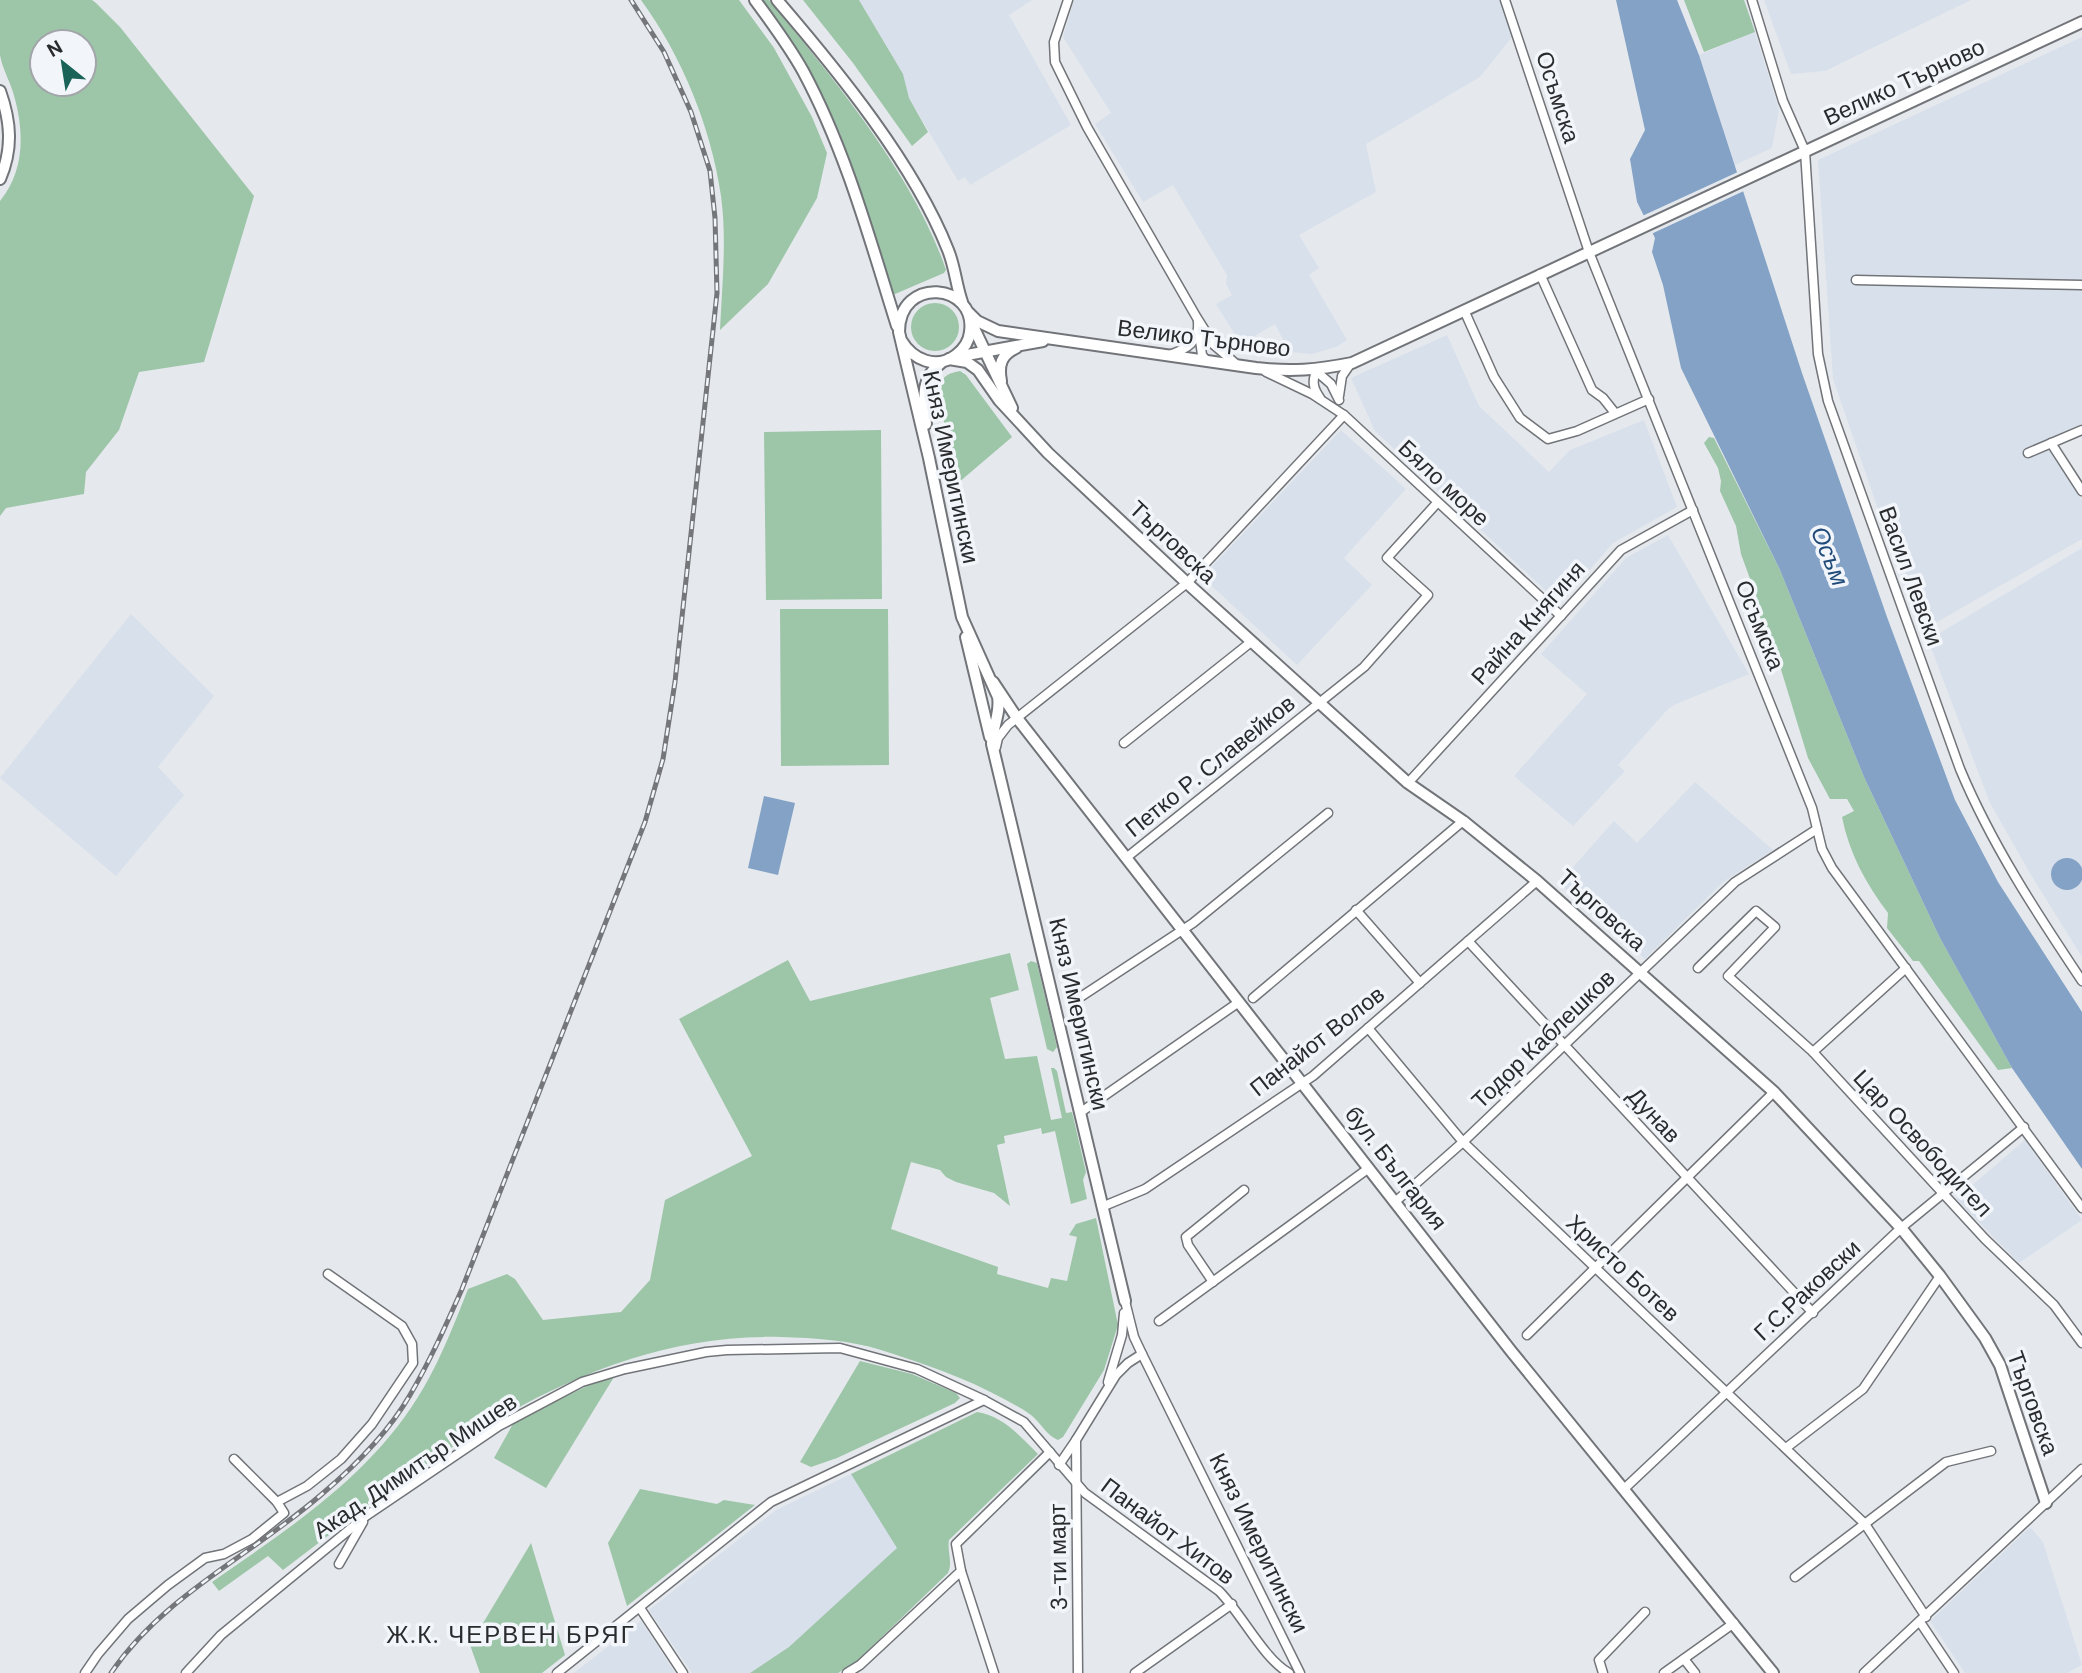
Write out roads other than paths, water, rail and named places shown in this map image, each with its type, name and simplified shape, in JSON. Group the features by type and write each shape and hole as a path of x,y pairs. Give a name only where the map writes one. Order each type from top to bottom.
{"street":[{"name":"Княз Имеритински","path":"755,0 802,70 830,126 900,336 962,617 993,682 999,708 993,727 992,744 1134,1337 1300,1673"},
{"path":"777,0 834,69 902,163 948,249 971,329 968,340 949,359 932,369 924,387 929,458"},
{"path":"1068,0 1054,42 1055,62 1087,127 1197,318 1225,356 1238,365"},
{"name":"Осъмска","path":"1505,0 1589,252 1812,808 1822,849 1832,869 2082,1208"},
{"path":"1752,0 1783,101 1805,151"},
{"name":"Велико Търново","path":"900,336 899,323 905,307 923,293 933,291 944,293 977,321 998,331 1285,371 1316,371 1352,363 2082,22"},
{"path":"0,91 10,122 10,136 6,163 0,179"},
{"name":"Васил Левски","path":"1805,151 1818,354 1828,401 1959,769 2022,892 2082,981"},
{"path":"1540,274 1592,390 1603,398 1615,413"},
{"path":"1856,280 2082,285"},
{"path":"1464,310 1494,377 1520,418 1548,439 1577,431 1649,399"},
{"path":"966,311 1003,393 1026,431"},
{"path":"1197,318 1202,355 1206,360 1210,354 1210,338"},
{"path":"1170,355 1184,350 1195,341 1198,330"},
{"path":"900,336 906,349 923,360 949,359 1053,340"},
{"path":"1003,393 1000,361 1007,352 1024,344"},
{"path":"949,359 967,362 978,370 1026,431"},
{"path":"1339,400 1342,376 1352,363"},
{"path":"997,764 998,738 1017,719 1187,583 1344,415 1285,379 1256,368"},
{"path":"1316,371 1314,390 1322,400"},
{"name":"Бяло море","path":"1316,371 1331,384 1344,415 1561,616"},
{"path":"2028,453 2082,430"},
{"name":"Търговска","path":"1026,431 1251,642 1408,783 1463,821 1537,880 1774,1092 1901,1228 1985,1338 2000,1365 2046,1503"},
{"path":"2051,443 2082,491"},
{"name":"Петко Р. Славейков","path":"1126,858 1364,667 1428,595 1387,558 1437,503"},
{"name":"Райна Княгиня","path":"1408,783 1621,550 1693,510"},
{"path":"962,617 992,744"},
{"path":"1124,743 1251,642"},
{"name":"бул. България","path":"993,682 1017,719 1511,1350 1773,1673"},
{"path":"1079,998 1183,930 1328,813"},
{"path":"1253,998 1463,821"},
{"name":"Тодор Каблешков","path":"1395,1202 1463,1142 1735,882 1817,829"},
{"name":"Панайот Волов","path":"1104,1206 1145,1189 1303,1083 1537,880"},
{"path":"1356,910 1420,983"},
{"name":"Цар Освободител","path":"1698,968 1756,911 1775,927 1728,976 1813,1052 1985,1239 2054,1305 2082,1343"},
{"name":"Дунав","path":"1468,941 1813,1313"},
{"path":"1813,1052 1906,968"},
{"path":"1081,1112 1239,1002"},
{"name":"Христо Ботев","path":"1368,1028 1463,1142 1866,1524 1923,1620"},
{"path":"1527,1335 1774,1092"},
{"name":"Г.С.Раковски","path":"1624,1489 1901,1228 2024,1127"},
{"path":"1159,1321 1369,1168"},
{"path":"1213,1282 1188,1245 1186,1237 1244,1190"},
{"path":"277,1502 307,1486 341,1459 372,1424 412,1363 412,1344 402,1326 328,1274"},
{"path":"1786,1448 1863,1389 1940,1276"},
{"path":"1106,1388 1122,1335 1125,1301"},
{"name":"Акад. Димитър Мишев","path":"186,1673 221,1634 366,1516 499,1426 582,1382 625,1368 706,1352 840,1348 916,1369 984,1400 1024,1422 1076,1484"},
{"path":"1106,1388 1128,1363 1142,1354"},
{"name":"3-ти март","path":"1059,1465 1106,1388"},
{"path":"557,1673 771,1502 984,1400"},
{"name":"3-ти март","path":"1076,1440 1078,1673"},
{"path":"1795,1577 1946,1462 1991,1451"},
{"path":"994,1673 961,1571 957,1544 1050,1452"},
{"path":"85,1673 128,1619 168,1585 205,1558 224,1554 252,1539 284,1513 277,1502 234,1459"},
{"path":"1864,1673 2082,1469"},
{"name":"Панайот Хитов","path":"1076,1484 1219,1591 1232,1604 1259,1643 1289,1673"},
{"path":"339,1564 366,1516"},
{"path":"847,1673 861,1669 961,1571"},
{"path":"1135,1673 1232,1604"},
{"path":"640,1608 683,1673"},
{"path":"1603,1673 1599,1660 1645,1612"},
{"path":"1923,1620 1954,1673"},
{"path":"1664,1673 1734,1623"},
{"path":"1684,1659 1695,1673"}],"water":[{"name":"Осъм","path":"1616,0 1677,0 1699,55 1802,373 1887,617 1955,800 1998,882 2082,1012 2082,1169 2012,1068 1940,938 1864,777 1780,570 1681,368 1663,285 1652,252 1655,238 1637,202 1630,159 1645,130"},
{"path":"764,796 795,803 778,875 748,868"},
{"path":"2067,858 2078,863 2083,874 2078,885 2067,890 2056,885 2051,874 2056,863"}],"railway":[{"path":"111,1673 132,1645 156,1621 210,1577 295,1516 334,1483 370,1448 401,1409 431,1356 462,1289 645,822 663,759 675,682 717,293 715,218 710,171 691,112 664,52 631,0"}],"district":[{"name":"Ж.К. ЧЕРВЕН БРЯГ","path":"511,1634"}]}
